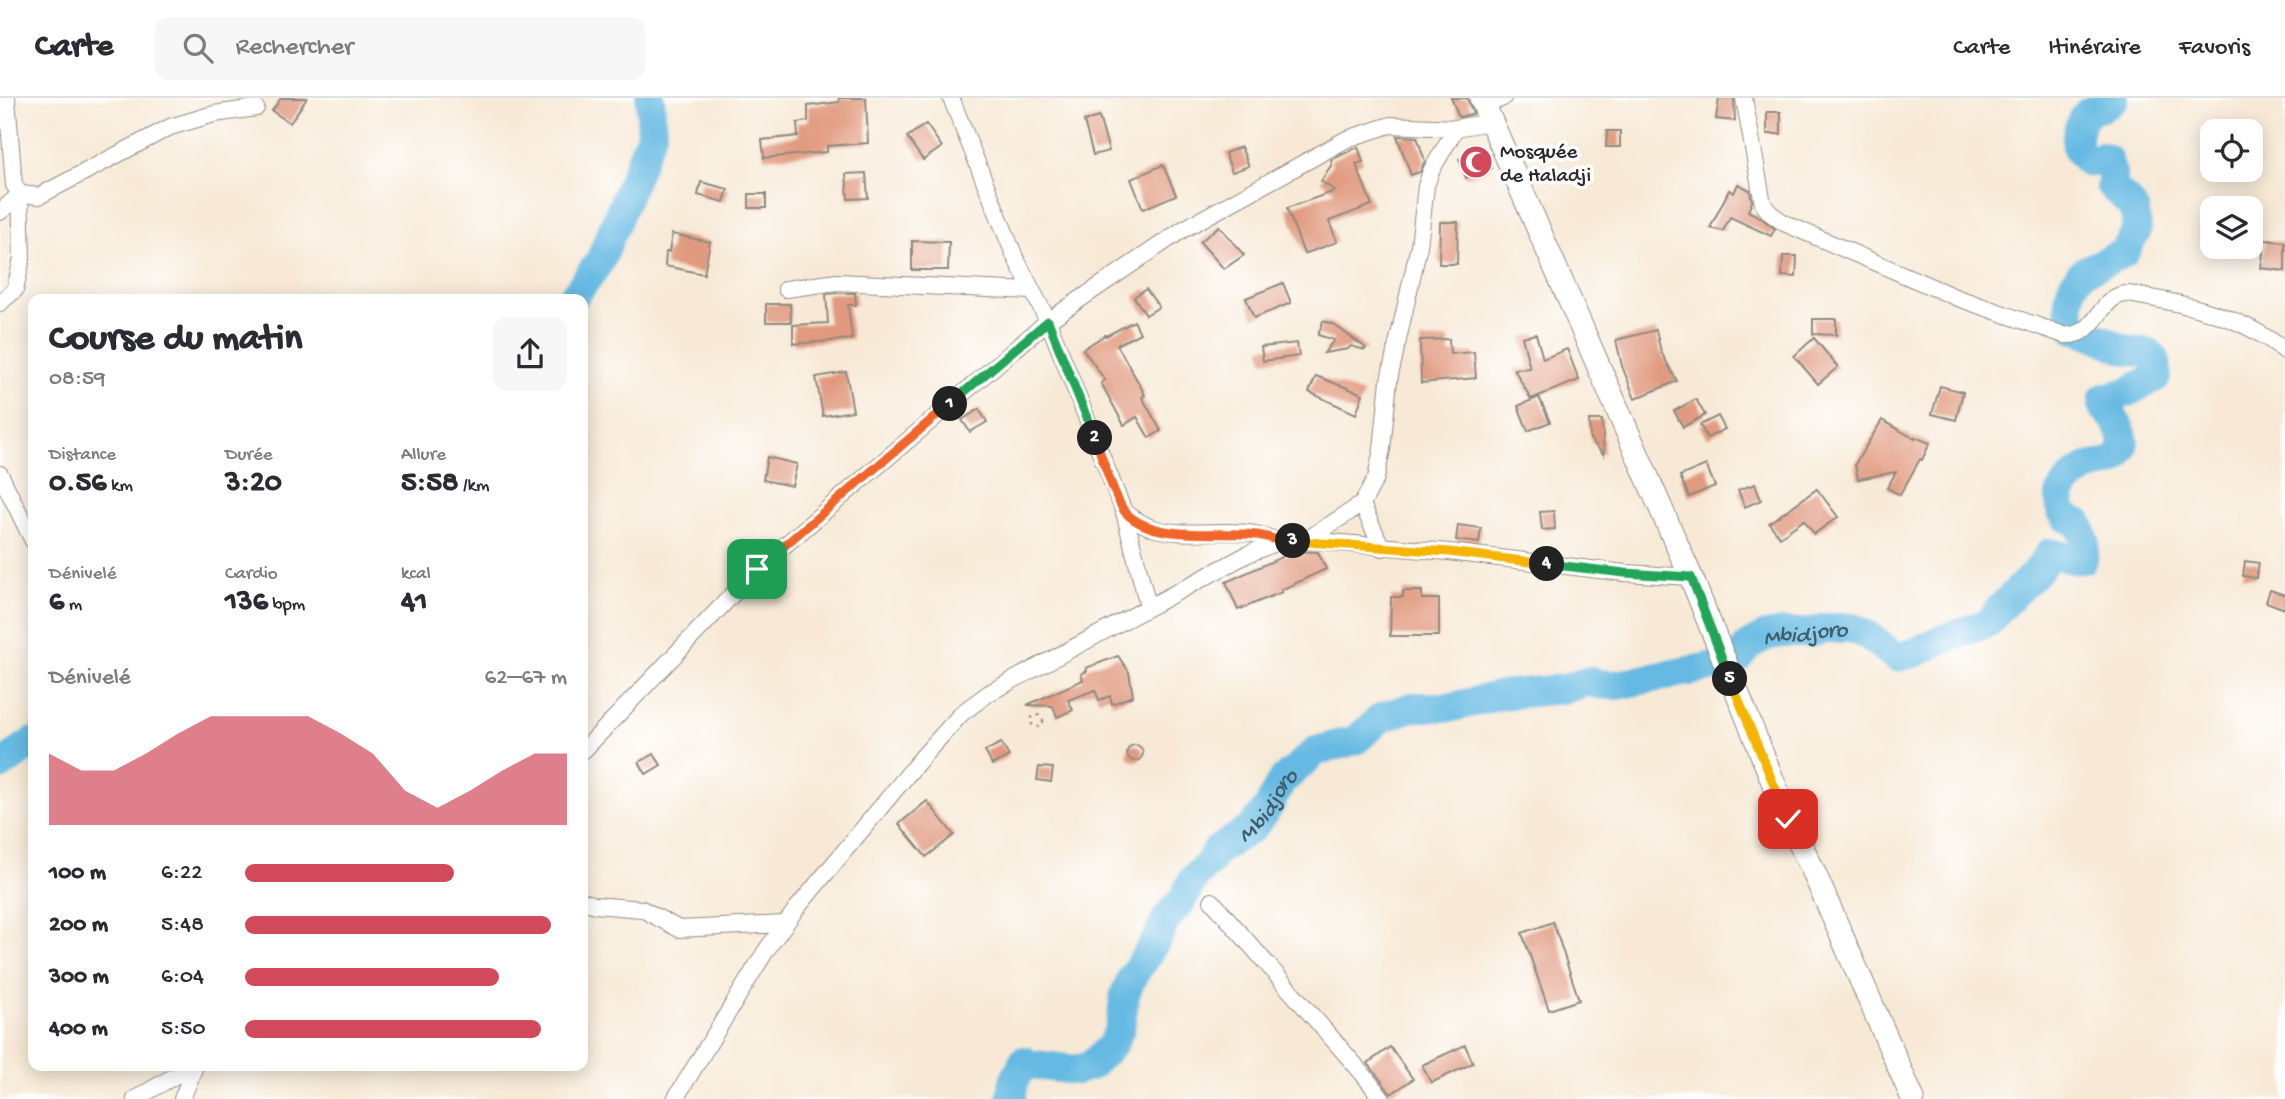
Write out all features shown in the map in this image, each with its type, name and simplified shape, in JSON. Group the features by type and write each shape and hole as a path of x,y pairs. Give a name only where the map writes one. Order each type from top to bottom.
{"street":[{"path":"0,303 15,290 22,258 20,194 15,185 6,98"},
{"path":"951,98 1015,257 1048,321 1124,512 1148,607"},
{"path":"1744,98 1763,204 1770,214 1784,223 1955,296 2064,335 2072,336 2082,331 2096,319 2111,298 2128,294 2198,307 2270,338 2285,351"},
{"path":"1306,540 1362,504 1376,478 1382,449 1389,380 1419,246 1426,186 1431,171 1457,128 1490,106 1691,577 1788,819 1913,1099"},
{"path":"0,212 20,194 39,196 170,127 214,114 256,108"},
{"path":"588,746 757,569 1048,321 1182,230 1347,139 1390,125 1457,128"},
{"path":"786,289 837,282 1031,291"},
{"path":"0,474 28,531"},
{"path":"1362,504 1382,548"},
{"path":"1124,512 1154,529 1187,533 1259,535 1278,542"},
{"path":"676,1099 767,948 924,755 962,713 989,693 1248,554 1278,542 1306,540 1449,552 1625,573 1691,577"},
{"path":"1212,901 1363,1073 1382,1099"},
{"path":"588,903 642,909 678,929 785,924"},
{"path":"135,1099 185,1071"},
{"path":"182,1099 192,1071"}],"building":[{"path":"281,98 307,98 290,123 272,111"},
{"path":"839,98 866,98 868,143 827,146 827,152 764,158 762,140 798,136 797,123 808,121 808,106 839,102"},
{"path":"1451,98 1467,98 1473,114 1459,117"},
{"path":"1719,98 1734,98 1735,121 1716,119"},
{"path":"1767,112 1781,112 1781,134 1767,134"},
{"path":"1099,117 1109,151 1093,155 1084,121"},
{"path":"926,124 942,147 923,160 907,137"},
{"path":"1607,131 1620,131 1620,147 1606,147"},
{"path":"1397,136 1417,137 1425,161 1420,172 1411,175"},
{"path":"1241,147 1249,166 1232,172 1225,153"},
{"path":"1358,147 1363,162 1356,164 1372,205 1329,221 1337,242 1304,254 1287,208 1335,191 1321,181 1332,164 1331,160"},
{"path":"1484,150 1491,169 1466,178 1459,159"},
{"path":"1163,165 1176,195 1143,209 1131,179"},
{"path":"866,173 868,198 848,199 846,174"},
{"path":"701,182 728,189 724,202 698,195"},
{"path":"1738,184 1750,190 1752,202 1748,211 1775,229 1771,236 1730,217 1723,231 1710,228 1729,190 1734,193"},
{"path":"749,194 766,194 766,208 749,208"},
{"path":"1440,222 1458,222 1457,264 1439,264"},
{"path":"1219,226 1244,255 1224,269 1200,242"},
{"path":"672,234 710,242 704,274 665,266"},
{"path":"2265,240 2285,242 2285,271 2261,268"},
{"path":"912,241 949,242 948,270 912,270"},
{"path":"1783,256 1797,256 1796,277 1782,276"},
{"path":"1283,283 1291,303 1254,318 1246,298"},
{"path":"1146,289 1159,307 1146,315 1134,297"},
{"path":"855,293 856,305 848,305 852,339 793,344 793,325 828,323 826,294"},
{"path":"766,304 790,304 791,322 766,322"},
{"path":"1813,319 1836,319 1836,335 1813,334"},
{"path":"1134,321 1140,333 1117,345 1145,395 1142,397 1161,431 1149,438 1137,417 1124,425 1101,383 1105,380 1083,349"},
{"path":"1323,321 1333,324 1366,348 1365,350 1351,346 1348,349 1324,353 1334,340 1318,335"},
{"path":"1656,330 1661,352 1677,381 1635,399 1622,366 1616,340"},
{"path":"1536,334 1543,359 1567,349 1579,380 1531,399 1514,369 1530,368 1522,337"},
{"path":"1814,338 1838,367 1818,384 1794,356"},
{"path":"1449,339 1450,354 1474,352 1476,378 1421,383 1420,340"},
{"path":"1297,343 1299,356 1263,361 1261,347"},
{"path":"846,372 853,411 823,416 816,377"},
{"path":"1316,376 1363,394 1356,414 1309,392"},
{"path":"1940,386 1963,392 1956,420 1932,414"},
{"path":"1539,397 1550,422 1528,431 1518,406"},
{"path":"1696,399 1705,415 1683,427 1674,411"},
{"path":"979,409 987,422 970,432 962,420"},
{"path":"1718,416 1725,429 1707,438 1700,425"},
{"path":"1589,420 1602,420 1604,455 1590,439"},
{"path":"1882,420 1915,439 1930,443 1900,495 1887,488 1896,472 1858,479 1855,464"},
{"path":"767,457 797,464 792,486 763,480"},
{"path":"1706,465 1715,486 1689,497 1680,476"},
{"path":"1755,484 1761,500 1745,507 1738,490"},
{"path":"1817,489 1838,517 1814,534 1804,520 1780,537 1769,523"},
{"path":"1554,511 1555,529 1542,530 1540,512"},
{"path":"1458,525 1481,528 1479,543 1456,540"},
{"path":"1295,551 1318,552 1326,569 1281,590 1282,592 1238,610 1226,582"},
{"path":"2245,561 2259,563 2256,578 2243,576"},
{"path":"2270,590 2285,595 2285,609 2266,602"},
{"path":"1403,591 1422,591 1422,599 1439,599 1439,636 1390,636 1391,597 1403,597"},
{"path":"1118,656 1129,672 1133,696 1112,704 1110,696 1099,700 1095,690 1068,700 1073,710 1057,717 1053,706 1027,705 1083,680 1081,674 1087,671 1086,668"},
{"path":"1001,743 1009,756 992,765 985,751"},
{"path":"1135,745 1143,753 1135,761 1127,753"},
{"path":"654,754 661,765 646,774 639,762"},
{"path":"1039,767 1053,768 1051,782 1037,780"},
{"path":"927,801 954,835 926,857 899,824"},
{"path":"1553,922 1579,1000 1549,1010 1522,933"},
{"path":"1465,1045 1473,1063 1431,1083 1422,1065"},
{"path":"1390,1047 1413,1079 1391,1094 1368,1063"}],"waterway":[{"path":"576,294 600,261 652,133 650,98"},
{"name":"Mbidjoro","path":"1011,1099 1014,1081 1024,1061 1027,1064 1076,1070 1090,1066 1112,1045 1120,1028 1125,994 1132,977 1157,939 1166,919 1216,851 1252,828 1269,806 1281,782 1316,751 1356,740 1381,718 1412,707 1453,707 1501,695 1562,689 1591,681 1616,685 1715,666 1739,658 1749,645 1766,636 1782,633 1853,628 1896,657 1915,653 1938,641 1990,622 1998,610 2039,569 2050,553 2070,559 2083,559 2085,541 2079,523 2067,518 2061,510 2060,495 2070,480 2080,472 2113,461 2122,452 2123,437 2117,423 2103,407 2104,398 2128,392 2156,377 2156,361 2151,354 2124,349 2075,329 2070,313 2069,298 2078,277 2084,271 2124,253 2137,230 2135,212 2111,186 2113,177 2107,159 2101,157 2094,162 2088,162 2077,149 2078,132 2085,115 2114,98"},
{"path":"0,766 28,746"}],"place":[{"name":"Mosquée de Haladji","path":"1476,162"}],"route":[{"path":"757,569 1048,321 1124,512 1154,529 1187,533 1259,535 1278,542 1334,542 1449,552 1625,573 1691,577 1788,819"}]}
